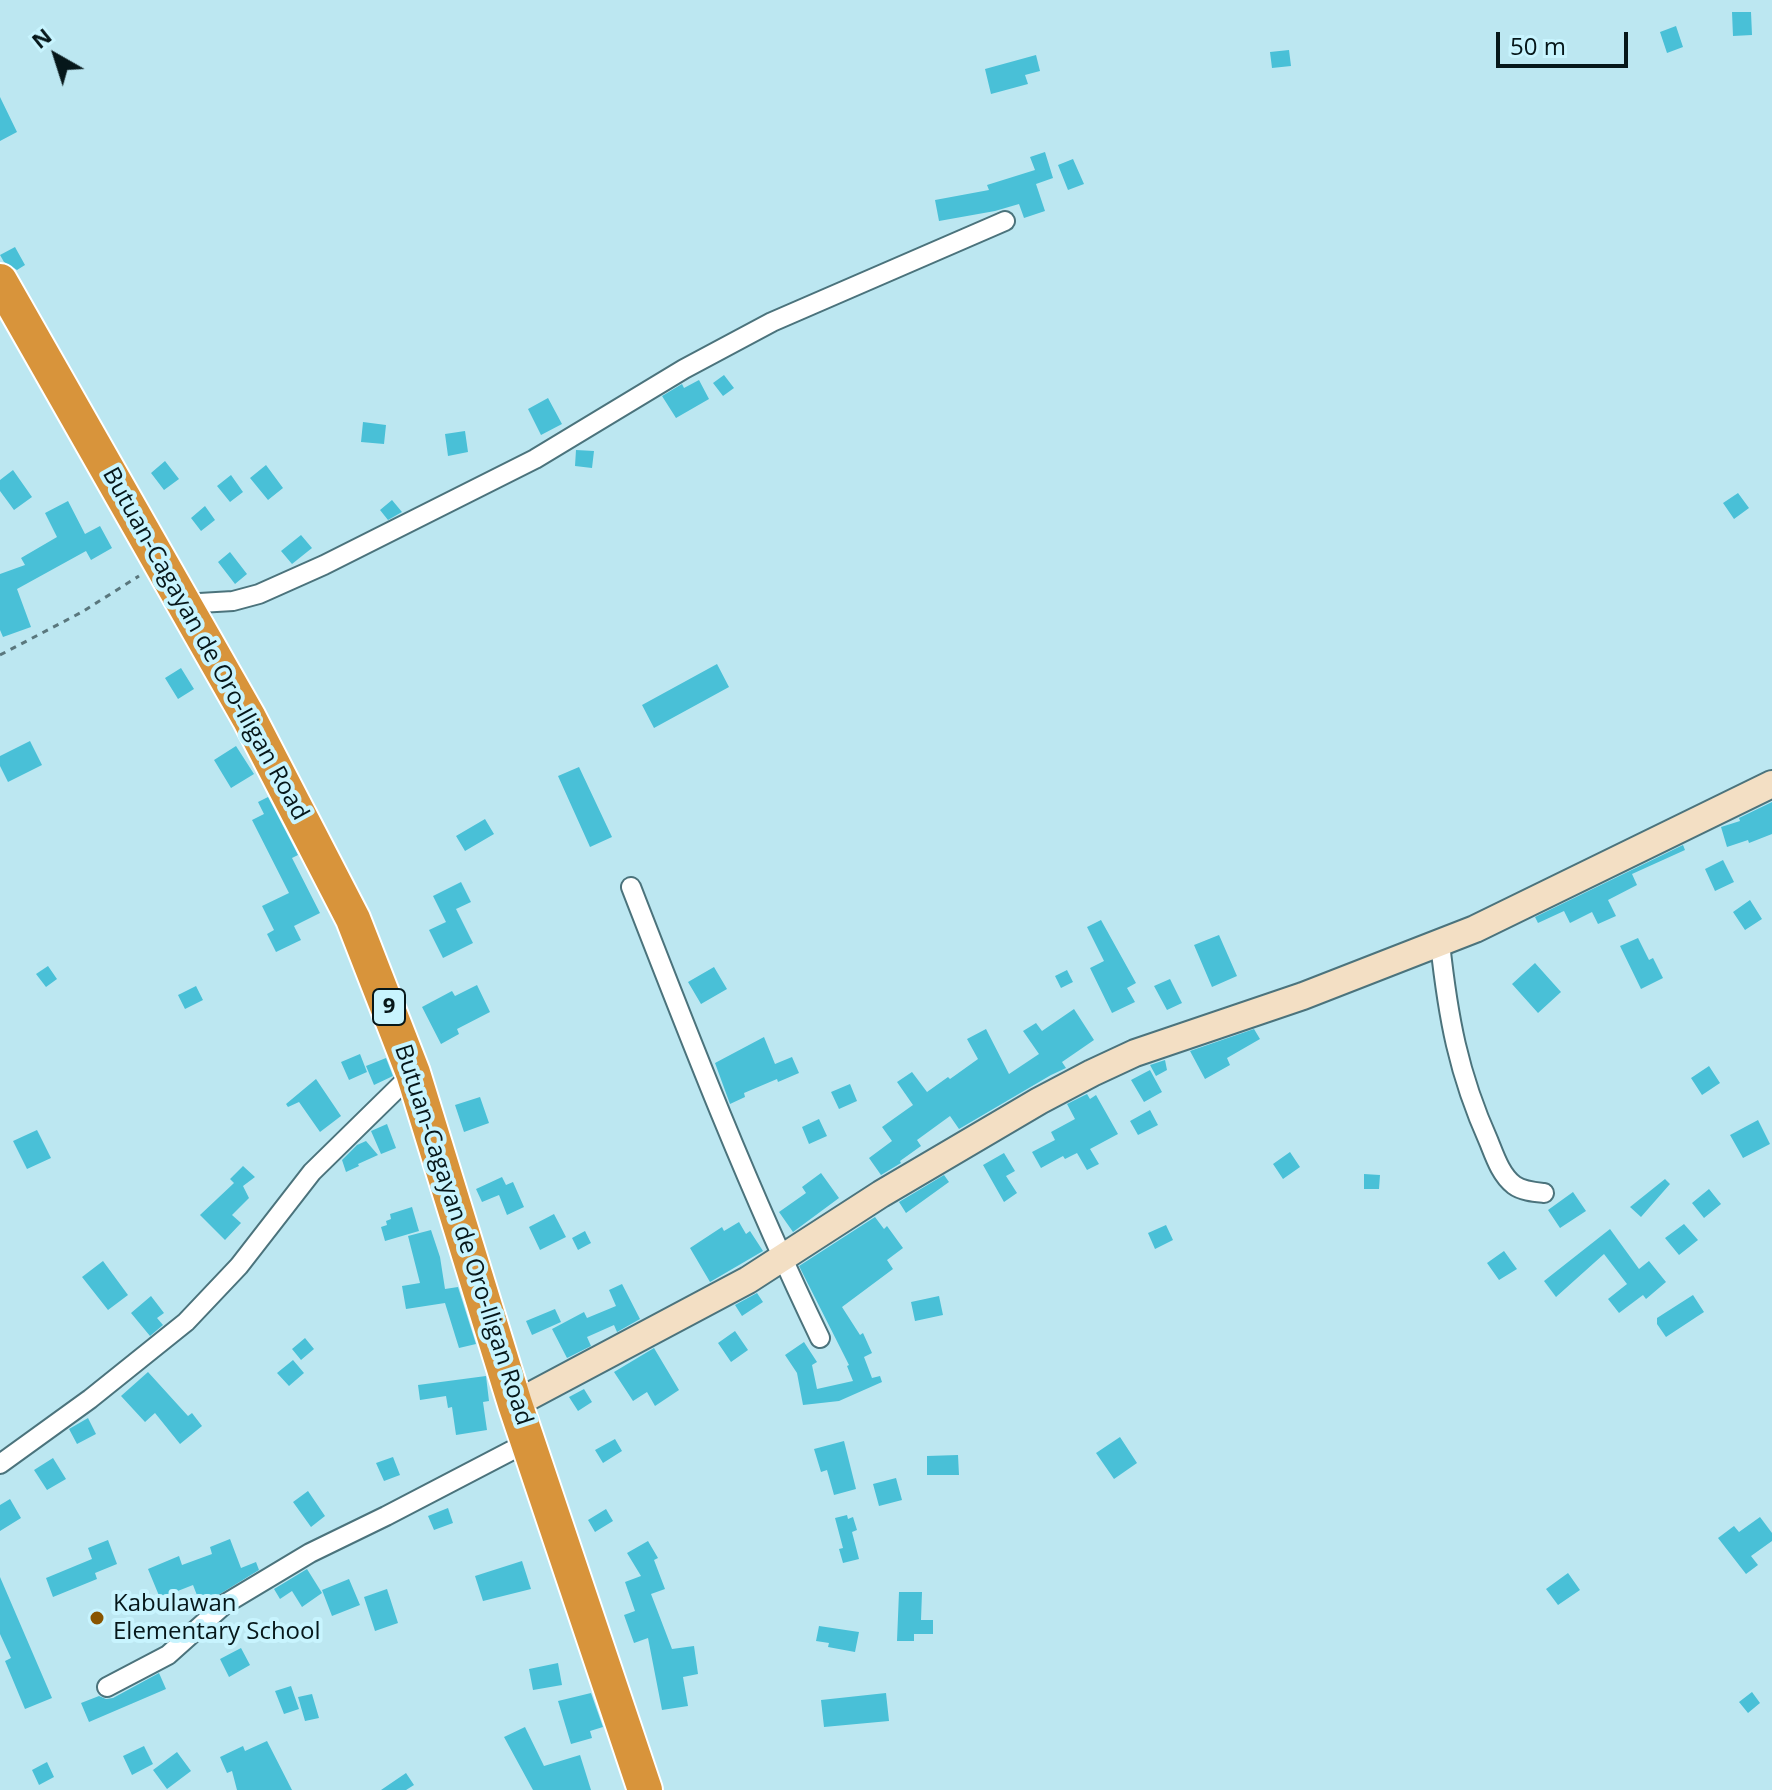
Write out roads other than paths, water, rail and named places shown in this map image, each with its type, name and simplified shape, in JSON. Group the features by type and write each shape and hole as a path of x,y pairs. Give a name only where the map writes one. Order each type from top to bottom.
{"highway":[{"name":"Butuan-Cagayan de Oro-Iligan Road","path":"0,281 256,732 353,919 413,1073 515,1404 645,1790"}],"street":[{"path":"183,604 233,601 259,594 324,565 535,459 684,369 772,322 1005,221"},
{"path":"515,1404 735,1287 881,1194 1092,1073 1135,1053 1303,996 1440,943 1588,876 1772,784"},
{"path":"631,887 688,1034 782,1259 820,1338"},
{"path":"1440,943 1453,1039 1480,1121 1508,1179 1522,1190 1544,1193"},
{"path":"0,1464 90,1399 186,1322 239,1266 312,1172 413,1073"},
{"path":"107,1687 168,1655 225,1604 310,1553 528,1442"}],"place":[{"name":"Kabulawan Elementary School","path":"97,1618"}]}
